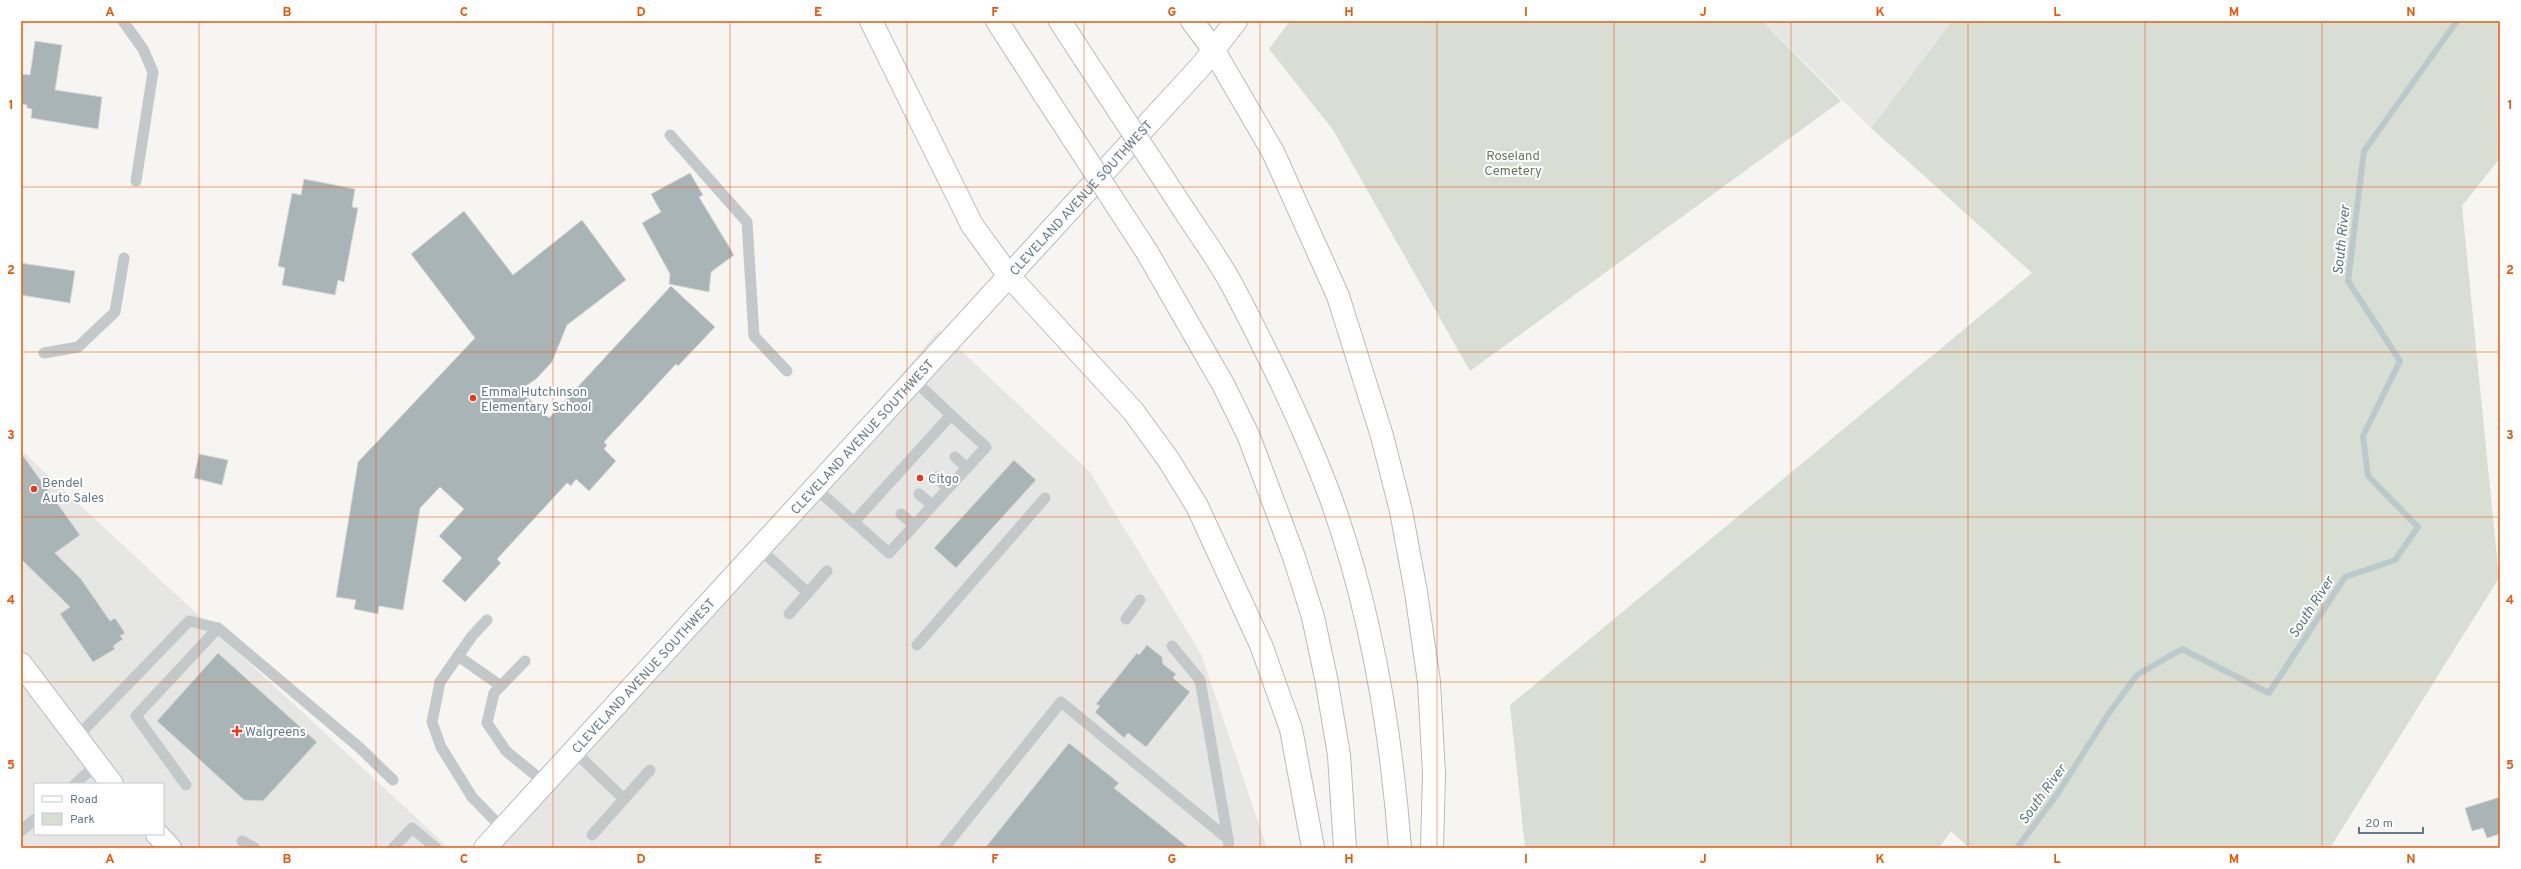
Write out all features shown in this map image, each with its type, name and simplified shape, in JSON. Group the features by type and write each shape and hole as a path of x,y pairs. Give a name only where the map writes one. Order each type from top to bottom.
{"main road":[{"path":"871,21 972,225 1009,276 1133,411 1168,459 1197,506 1261,645 1291,729 1314,848"},
{"path":"997,21 1147,252 1194,332 1250,437 1294,557 1313,617 1326,678 1339,756 1345,848"},
{"path":"1060,21 1231,283 1298,418 1330,497 1354,575 1378,675 1394,776 1400,848"},
{"path":"1192,21 1213,49 1273,152 1338,296 1382,436 1401,512 1416,592 1429,682 1434,774 1432,848"},
{"name":"CLEVELAND AVENUE SOUTHWEST","path":"485,848 1202,65 1236,21"},
{"path":"21,664 96,765 111,783"},
{"path":"158,835 170,848"}],"lane":[{"path":"123,21 143,49 153,72 136,181"},
{"path":"670,135 747,222 754,336 787,371"},
{"path":"44,353 78,347 115,312 124,258"},
{"path":"814,487 888,553 914,526 986,447 914,380"},
{"path":"854,522 900,477 934,438 951,415"},
{"path":"954,457 967,468"},
{"path":"936,477 948,488"},
{"path":"920,494 932,505"},
{"path":"917,645 1044,498"},
{"path":"901,514 914,526"},
{"path":"760,548 808,593"},
{"path":"789,614 827,572"},
{"path":"1126,619 1140,600"},
{"path":"487,620 458,656 440,682 432,722 441,747 472,797 503,829"},
{"path":"76,738 189,621 218,628 360,748 393,780"},
{"path":"186,785 136,716 218,628"},
{"path":"1172,646 1200,680 1228,843"},
{"path":"458,656 501,686"},
{"path":"525,661 494,693 487,724 506,751 544,782"},
{"path":"944,848 1068,693"},
{"path":"1061,702 1228,843"},
{"path":"574,751 624,799"},
{"path":"75,783 96,765"},
{"path":"592,835 650,770"},
{"path":"21,832 34,820"},
{"path":"393,848 412,828 436,848"},
{"path":"242,841 255,848"}],"shaded area":[{"path":"1762,21 1952,21 1871,128"},
{"path":"939,330 1090,472 1201,654 1267,848 477,848 642,684"},
{"path":"21,450 272,684 449,848 21,848"}],"green space":[{"name":"Roseland Cemetery","path":"1290,21 1762,21 1841,101 1470,371 1333,130 1269,49"},
{"path":"1952,21 2500,21 2500,158 2462,206 2499,578 2330,848 1969,848 1951,831 1939,848 1525,848 1510,705 2032,273 1871,128"}],"building":[{"path":"35,41 62,45 55,90 102,97 98,129 31,118 32,109 27,108 27,105 21,104 21,74 30,75"},
{"path":"690,173 703,195 699,197 734,255 711,272 709,292 669,284 670,274 642,223 661,212 651,194"},
{"path":"304,179 355,189 352,207 358,208 344,282 338,280 335,295 282,285 285,268 278,266 292,193 301,195"},
{"name":"Emma Hutchinson Elementary School","path":"464,211 513,275 582,220 626,280 567,325 552,362 536,379 520,390 549,418 671,286 715,327 678,366 676,364 604,442 607,445 604,449 616,461 589,491 576,479 571,486 567,483 497,559 501,563 465,602 442,581 462,558 439,536 464,509 440,487 420,508 403,610 379,606 378,614 354,609 356,600 336,597 358,462 475,338 411,254"},
{"path":"21,263 75,271 70,303 21,295"},
{"path":"21,453 80,535 55,553 81,579 110,621 115,618 125,633 120,636 123,639 113,646 115,649 93,662 60,614 70,607 21,559"},
{"path":"199,454 228,460 222,485 194,478"},
{"path":"1014,460 1036,480 956,568 934,548"},
{"path":"1147,645 1162,657 1163,664 1176,674 1173,678 1190,692 1146,747 1128,733 1124,738 1095,712 1100,706 1096,704 1137,653 1139,655"},
{"name":"Walgreens","path":"218,653 317,742 263,801 244,800 157,721"},
{"path":"1069,743 1119,783 1114,788 1189,848 985,848"},
{"path":"2500,797 2500,834 2487,838 2483,828 2472,831 2465,808"}],"waterway":[{"name":"South River","path":"2017,848 2058,793 2109,713 2137,675 2182,649 2269,693 2345,577 2395,560 2418,527 2368,476 2363,436 2400,361 2348,281 2364,151 2457,21"}],"place":[{"name":"Emma Hutchinson Elementary School","path":"473,398"},
{"name":"Citgo","path":"920,478"},
{"name":"Bendel Auto Sales","path":"34,489"},
{"name":"Walgreens","path":"237,731"}]}
